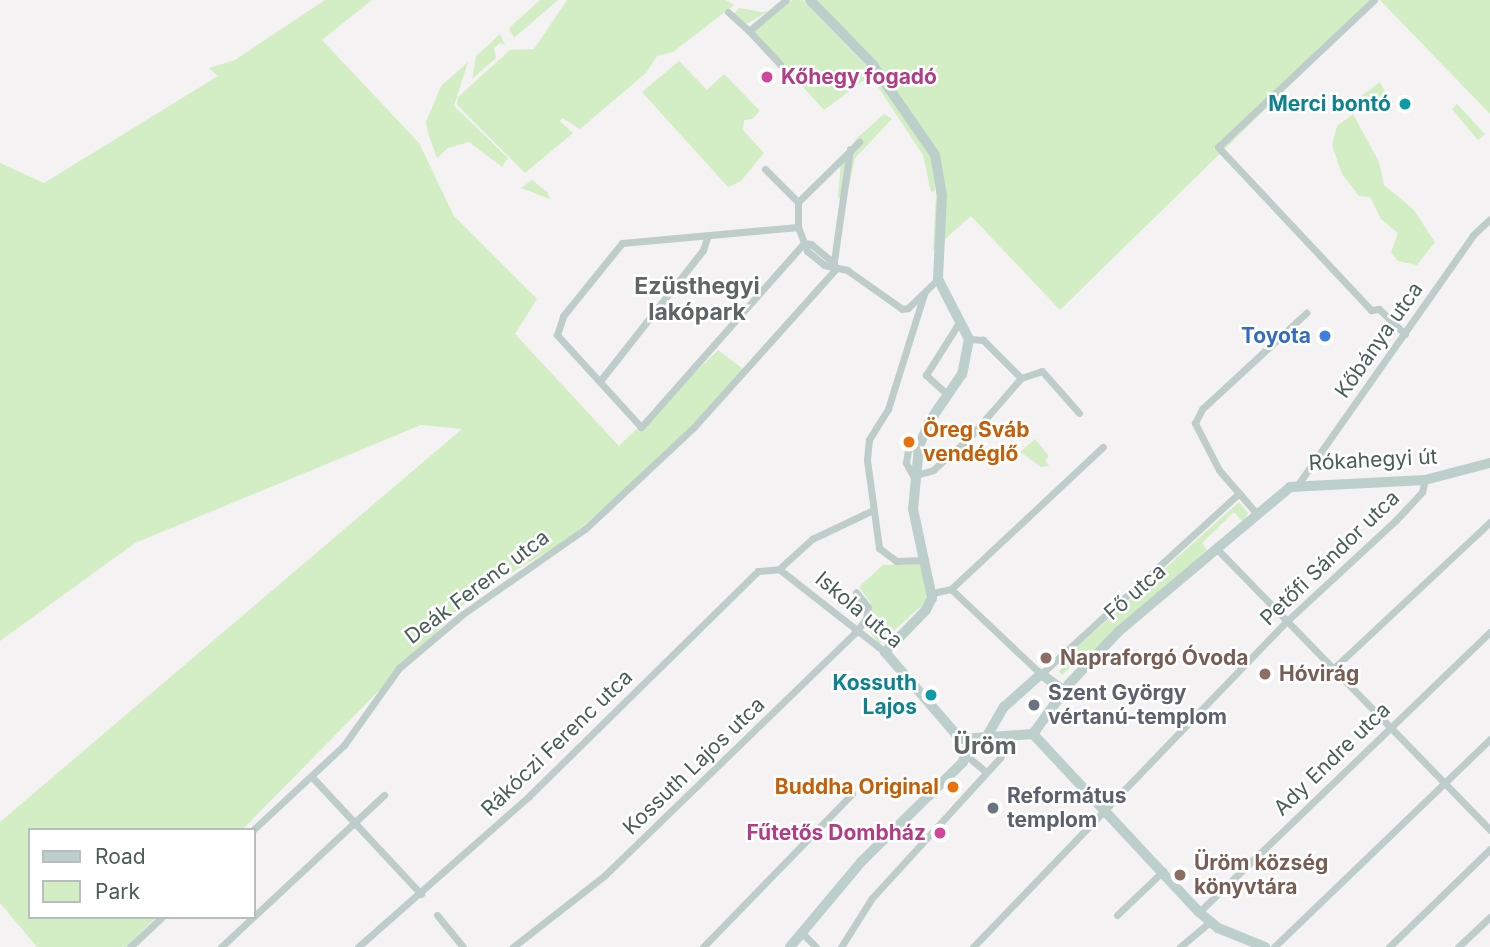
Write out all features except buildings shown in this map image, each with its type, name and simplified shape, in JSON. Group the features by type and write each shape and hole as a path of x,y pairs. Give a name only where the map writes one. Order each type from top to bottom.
{"main road":[{"path":"810,0 873,65 935,155 942,196 938,279 970,339 969,359 921,441 913,509 932,593 926,610 885,652"},
{"name":"Rókahegyi út","path":"1299,483 1425,480 1490,463"},
{"name":"Fő utca","path":"1033,734 1064,691 1126,624 1257,514 1299,483"},
{"name":"Iskola utca","path":"885,652 955,735 970,740"},
{"path":"988,736 1008,702 1041,674 1064,691"},
{"path":"999,717 1010,733"},
{"path":"790,947 861,862 967,756 970,740 1010,733 1033,734 1109,811 1210,922 1265,947"}],"street":[{"path":"749,31 786,0"},
{"path":"1374,0 1218,148 1371,310 1379,309 1405,334"},
{"path":"728,12 780,64"},
{"path":"859,142 798,202 798,227 804,243 902,309 924,294 938,279"},
{"path":"835,265 850,149"},
{"path":"765,169 798,202"},
{"name":"Kőbánya utca","path":"1299,483 1473,235 1490,219"},
{"path":"798,227 707,238 622,243 563,316 556,335 641,427 804,243"},
{"path":"600,380 703,250 707,238"},
{"name":"Deák Ferenc utca","path":"255,828 313,777 365,719 399,668 463,614 585,529 677,444 747,373 775,334 835,265"},
{"path":"924,294 888,409 869,440 871,511 877,544 883,555 896,561 925,560"},
{"path":"1257,514 1219,470 1195,423 1202,409 1306,313"},
{"path":"948,395 926,375 960,321"},
{"path":"970,339 984,340 1020,378"},
{"path":"916,478 933,470 969,438 1020,378 1042,372 1079,413"},
{"path":"932,593 951,589 1102,447"},
{"name":"Petőfi Sándor utca","path":"973,947 1109,811 1288,620 1396,520 1422,492 1425,480"},
{"name":"Fő utca","path":"1041,674 1239,493"},
{"path":"779,569 812,539 871,511"},
{"path":"1334,668 1490,522"},
{"path":"1216,548 1490,830"},
{"name":"Rákóczi Ferenc utca","path":"358,947 421,894 586,742 747,579 765,568 779,569"},
{"name":"Iskola utca","path":"779,569 855,633 885,652"},
{"path":"951,589 1041,674"},
{"name":"Kossuth Lajos utca","path":"513,947 605,875 855,633 866,619 868,607 856,592"},
{"name":"Ady Endre utca","path":"1199,912 1490,632"},
{"path":"841,947 872,898 961,803 1008,745 1010,733"},
{"path":"1274,947 1490,739"},
{"path":"967,756 986,772"},
{"path":"313,777 421,894"},
{"path":"703,947 852,794"},
{"path":"256,914 384,795"},
{"path":"1389,947 1490,849"},
{"path":"1116,915 1163,871"},
{"path":"437,915 463,947"},
{"path":"1458,947 1490,917"},
{"path":"130,947 160,919"},
{"path":"221,947 251,919"},
{"path":"1180,947 1210,922"},
{"path":"803,934 816,947"}],"green space":[{"path":"325,0 372,0 322,40 419,143 454,216 537,299 515,334 619,446 718,350 743,369 677,444 566,541 474,594 244,828 28,828 28,919 154,919 127,947 37,947 0,903 0,822 462,429 421,425 135,543 0,641 0,163 44,183 218,76 209,68 235,60"},
{"path":"540,0 558,0 514,38 509,28"},
{"path":"567,0 726,0 734,5 673,52 657,56 646,73 580,129 562,118 560,121 573,133 525,173 457,105 458,97 510,50 534,49"},
{"path":"792,0 803,0 873,73 816,0 1377,0 1060,310 971,216 933,250 937,176 934,172 935,191 931,192 923,155 874,81 863,81 824,110 753,32"},
{"path":"1380,0 1490,0 1490,114"},
{"path":"739,8 768,11 747,24 734,14"},
{"path":"500,34 505,45 500,43 494,48 496,58 472,79 476,56"},
{"path":"679,61 707,90 724,74 760,111 752,119 744,120 743,130 764,153 741,181 728,187 642,92"},
{"path":"468,62 454,106 508,158 502,167 469,142 448,148 437,158 428,133 426,122 441,86"},
{"path":"1380,82 1386,94 1383,101 1364,105 1360,97"},
{"path":"1457,104 1485,134 1478,140 1452,109"},
{"path":"884,114 892,119 855,158 846,200 838,198 841,160 856,139"},
{"path":"1353,114 1379,162 1384,185 1413,209 1435,242 1417,265 1398,261 1391,252 1398,233 1381,219 1370,197 1359,196 1342,174 1332,145 1337,126"},
{"path":"532,180 548,193 550,199 521,188"},
{"path":"1035,439 1049,456 1045,460 1049,466 1041,467 1020,452"},
{"path":"1239,502 1248,513 1243,522 1234,512 1202,543 1207,550 1079,669 1074,664 1062,675 1059,671 1069,661 1067,656"},
{"path":"920,564 927,587 926,602 879,644 871,633 872,605 859,587 883,565"}],"place":[{"name":"Kőhegy fogadó","path":"767,77"},
{"name":"Merci bontó","path":"1405,104"},
{"name":"Toyota","path":"1325,336"},
{"name":"Öreg Sváb vendéglő","path":"909,442"},
{"name":"Napraforgó Óvoda","path":"1046,658"},
{"name":"Hóvirág","path":"1265,674"},
{"name":"Kossuth Lajos","path":"931,695"},
{"name":"Szent György vértanú-templom","path":"1034,705"},
{"name":"Buddha Original","path":"953,787"},
{"name":"Református templom","path":"993,808"},
{"name":"Fűtetős Dombház","path":"940,833"},
{"name":"Üröm község könyvtára","path":"1180,875"}],"district":[{"name":"Ezüsthegyi lakópark","path":"697,299"},
{"name":"Üröm","path":"985,746"}]}
